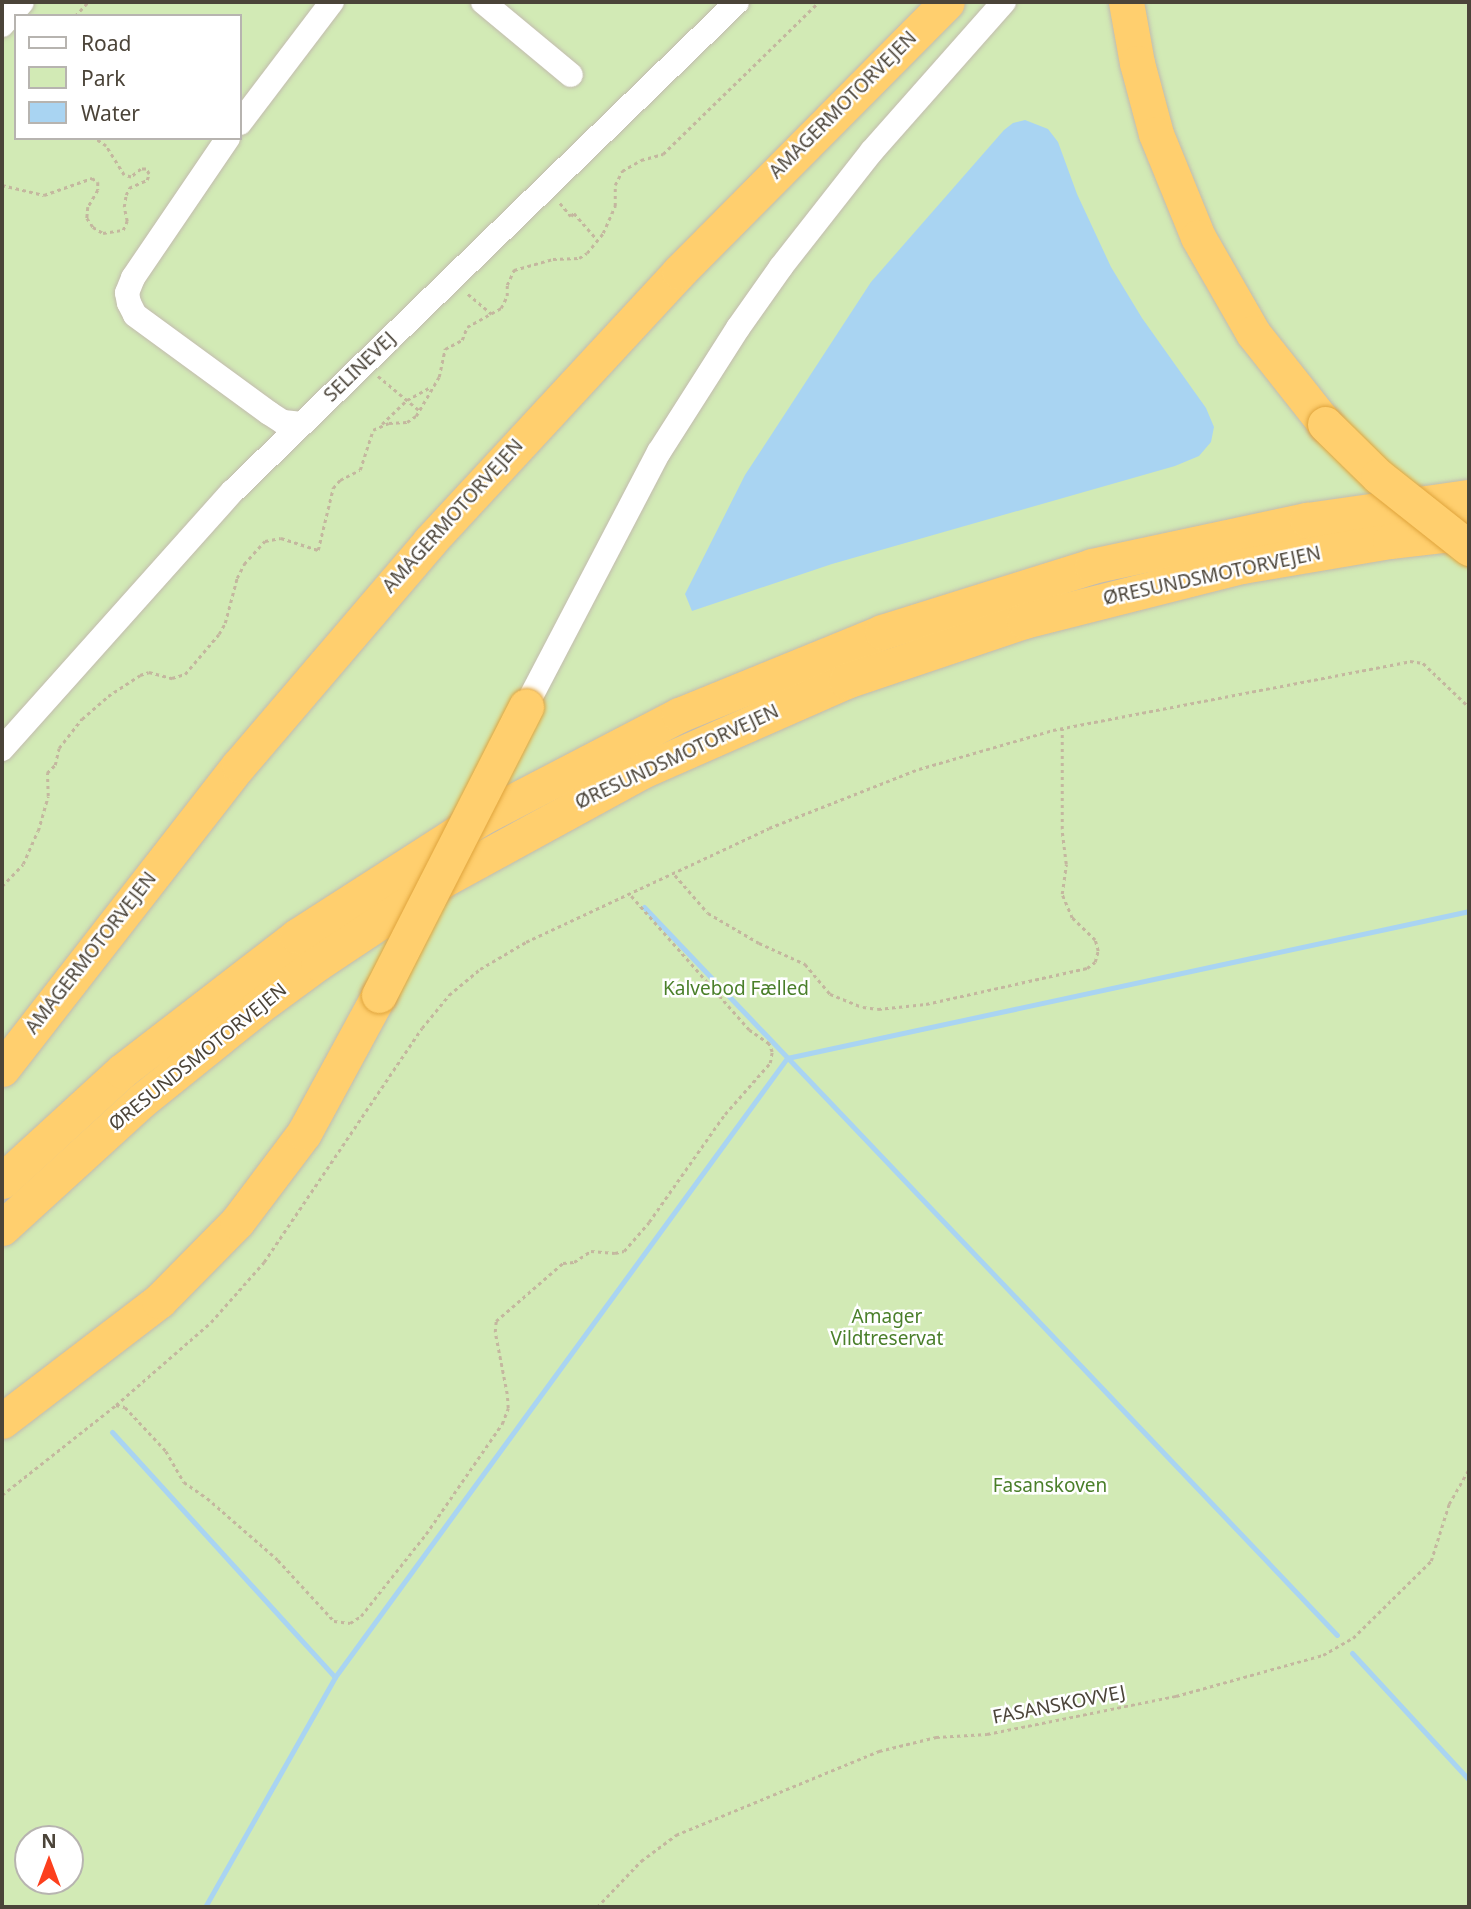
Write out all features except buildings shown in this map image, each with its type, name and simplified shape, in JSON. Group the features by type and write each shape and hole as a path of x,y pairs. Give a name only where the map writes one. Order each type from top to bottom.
{"highway":[{"name":"AMAGERMOTORVEJEN","path":"2,1069 239,765 438,532 671,280 947,2"},
{"path":"1126,2 1137,63 1156,134 1198,237 1253,332 1325,424 1378,476 1469,548"},
{"name":"ØRESUNDSMOTORVEJEN","path":"2,1181 141,1056 298,936 481,818 679,715 882,632 1093,566 1307,520 1469,498"},
{"name":"ØRESUNDSMOTORVEJEN","path":"2,1228 141,1101 308,970 475,861 663,761 846,681 1024,621 1242,566 1390,541 1469,531"},
{"path":"2,1421 159,1301 237,1222 303,1133 379,995 526,706"}],"street":[{"path":"2,25 22,2"},
{"path":"242,120 332,2"},
{"path":"483,2 571,75"},
{"name":"SELINEVEJ","path":"2,749 233,491 737,2"},
{"path":"526,706 647,474 738,328 826,208 920,94 1004,2"},
{"path":"227,140 133,278 127,293 129,303 135,315 283,422 302,424"}],"path":[{"path":"380,426 407,422 419,410 439,377 445,349 462,340 467,327 492,314 505,303 507,285 514,270 553,259 579,258 597,239 615,206 615,185 622,171 641,160 663,153 819,2"},
{"path":"2,185 44,195 92,178 98,182 98,190 88,207 88,218 93,228 103,233 123,230 127,221 125,195 129,188 147,180 149,174 146,169 141,169 131,177 124,175 106,146 97,140"},
{"path":"565,209 571,216 574,213 597,239"},
{"path":"463,289 492,314"},
{"path":"374,372 419,410"},
{"path":"2,886 23,864 48,796 47,773 55,765 59,748 82,719 140,675 149,672 172,678 185,674 219,634 237,578 244,564 265,541 281,538 318,550 333,488 340,480 360,470 368,440 380,426 407,400 431,387"},
{"path":"2,1495 116,1405 211,1322 264,1262 422,1028 449,995 480,969 526,942 674,875 769,828 919,769 1062,728 1410,661 1423,663 1469,707"},
{"path":"674,875 708,913 759,943 805,964 830,994 863,1007 878,1009 926,1004 1087,968 1095,962 1098,951 1095,940 1072,918 1062,894 1066,864 1062,829 1062,728"},
{"path":"116,1405 125,1407 166,1451 184,1482 207,1498 278,1560 334,1621 350,1623 361,1616 426,1534 502,1424 508,1408 495,1332 496,1321 562,1263 574,1262 592,1251 624,1251 649,1222 725,1114 770,1063 772,1052 769,1044 750,1030 629,894"},
{"name":"FASANSKOVVEJ","path":"597,1907 641,1861 676,1835 879,1751 936,1737 987,1734 1162,1699 1323,1655 1353,1638 1431,1560 1449,1504 1469,1469"}],"green space":[{"name":"Kalvebod Fælled","path":"2,2 1469,2 1469,1907 2,1907"}],"water":[{"path":"1025,120 1048,129 1058,142 1077,194 1111,267 1142,318 1206,408 1214,427 1211,442 1199,456 1175,466 832,564 692,611 685,594 745,475 871,282 1004,130 1013,123"}],"waterway":[{"path":"644,907 1337,1635"},
{"path":"205,1907 335,1677 787,1058 1469,911"},
{"path":"112,1432 335,1677"},
{"path":"1352,1653 1469,1780"}],"park label":[{"name":"Amager Vildtreservat","path":"887,1328"},
{"name":"Fasanskoven","path":"1050,1486"}]}
